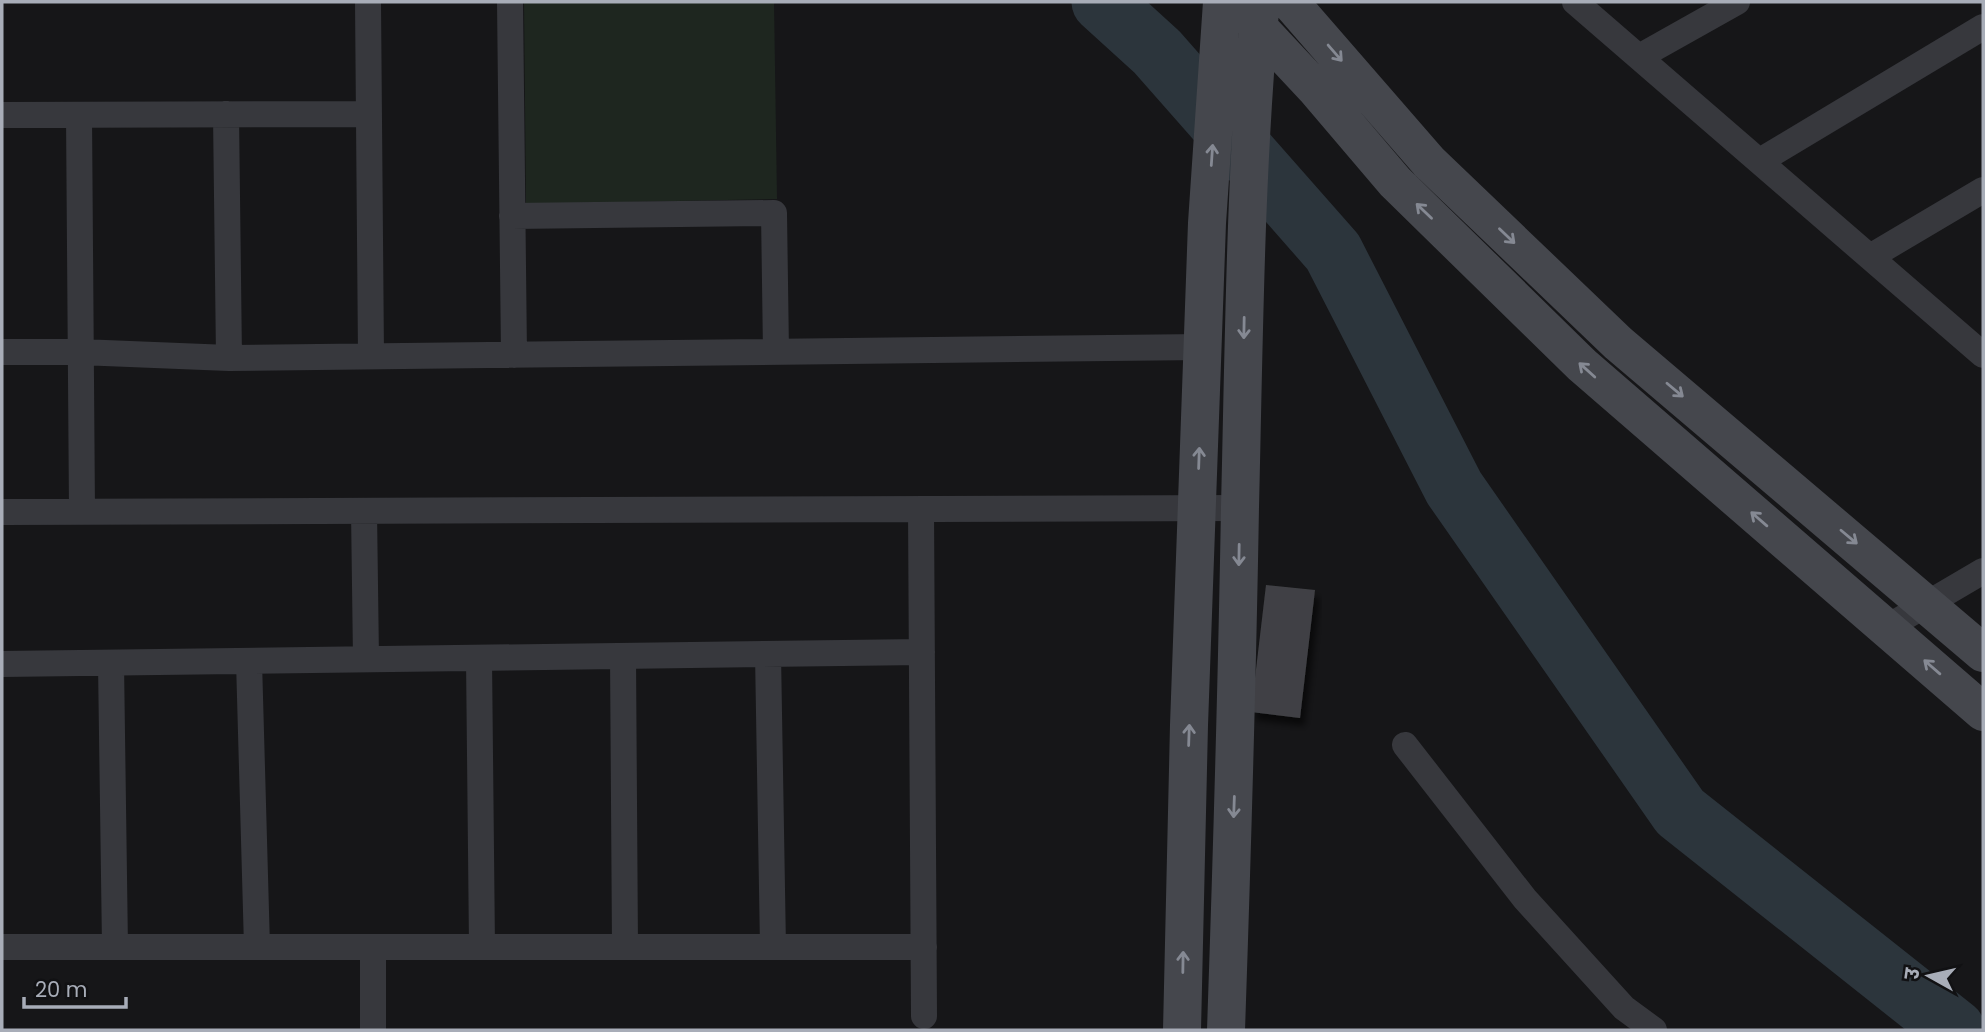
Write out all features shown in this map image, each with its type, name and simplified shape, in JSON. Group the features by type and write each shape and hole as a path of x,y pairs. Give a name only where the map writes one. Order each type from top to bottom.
{"street":[{"path":"368,2 371,356"},
{"path":"510,2 514,355"},
{"path":"1182,1030 1207,223 1222,2"},
{"path":"1290,2 1429,162 1618,343 1983,653"},
{"path":"1575,2 1983,355"},
{"path":"1639,57 1737,2"},
{"path":"1226,1030 1253,10"},
{"path":"1253,10 1395,182 1582,365 1983,712"},
{"path":"1759,162 1983,27"},
{"path":"226,114 229,358"},
{"path":"2,115 369,114"},
{"path":"79,115 82,512"},
{"path":"1870,257 1983,190"},
{"path":"512,216 774,213 776,352"},
{"path":"2,352 229,358 1203,347"},
{"path":"2,512 1240,508"},
{"path":"920,509 924,1016"},
{"path":"364,511 366,659"},
{"path":"1886,628 1980,577"},
{"path":"2,664 922,652"},
{"path":"768,654 773,947"},
{"path":"623,656 625,947"},
{"path":"479,658 482,947"},
{"path":"249,661 257,947"},
{"path":"111,663 115,947"},
{"path":"1405,744 1525,899 1624,1008 1654,1030"},
{"path":"2,947 924,947"},
{"path":"373,947 373,1030"}],"shaded area":[{"path":"524,2 774,2 777,199 526,204"}],"building":[{"path":"1266,585 1315,590 1300,718 1251,712"}],"waterway":[{"path":"1102,2 1157,52 1333,252 1454,488 1680,812 1955,1030"}]}
